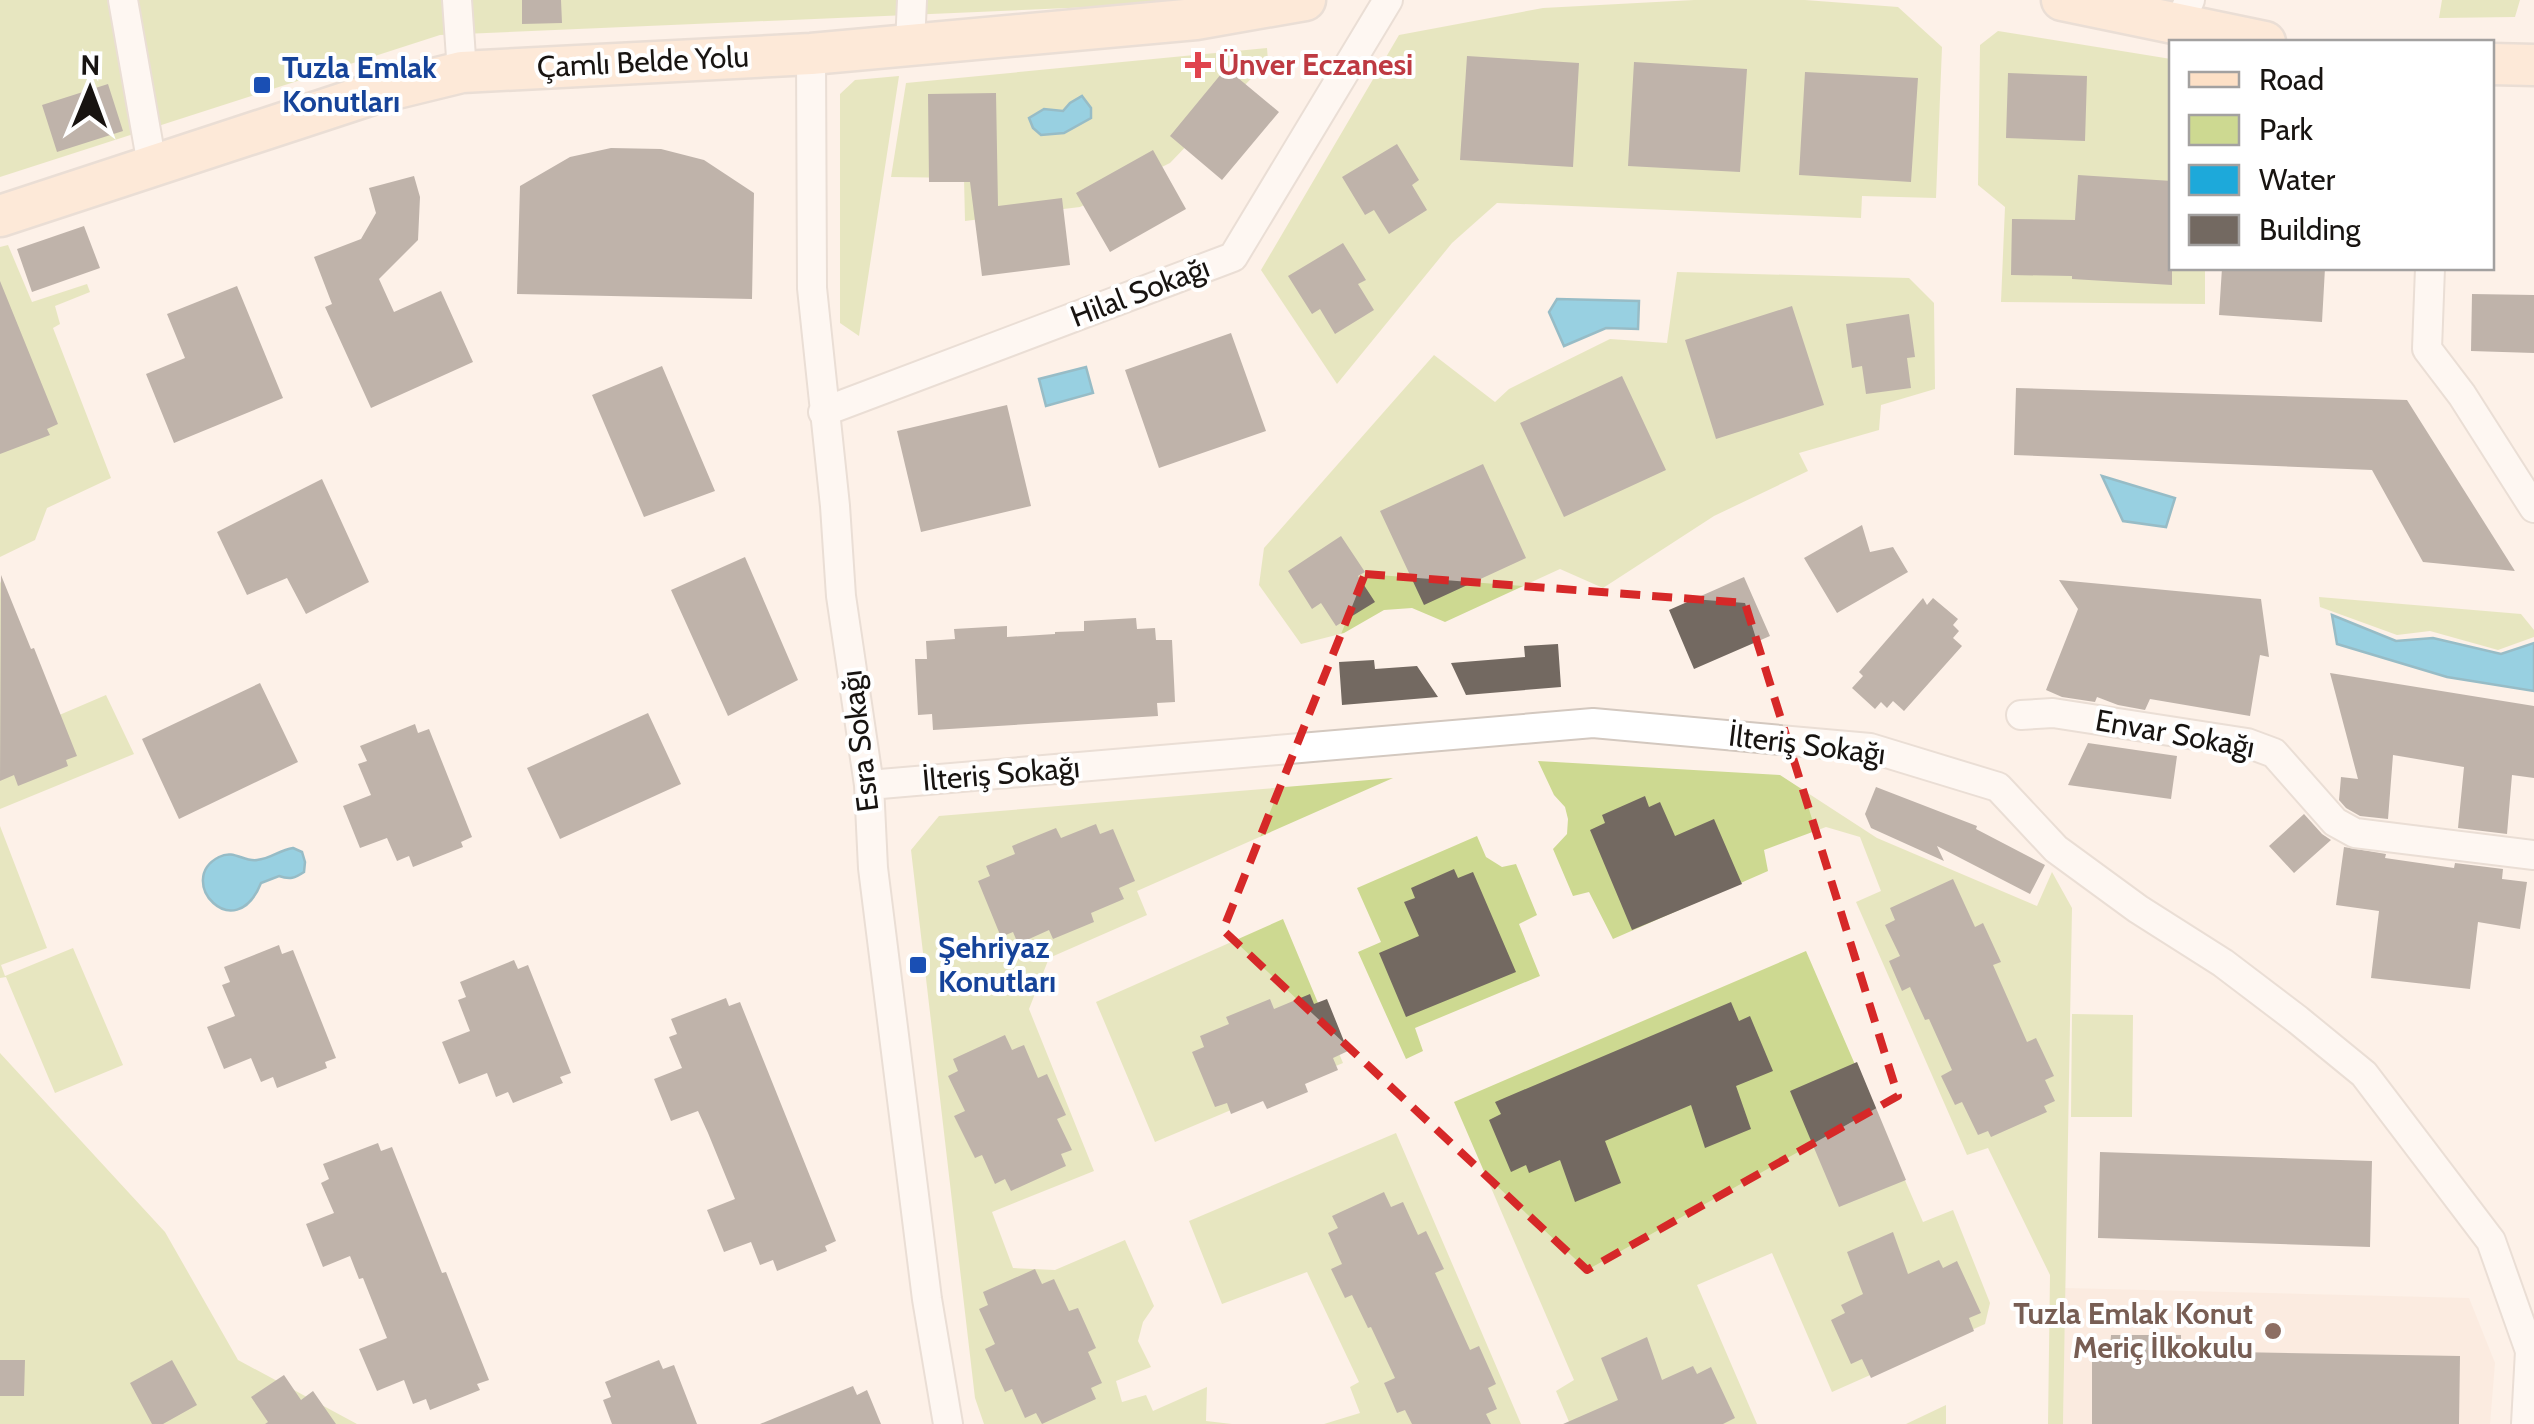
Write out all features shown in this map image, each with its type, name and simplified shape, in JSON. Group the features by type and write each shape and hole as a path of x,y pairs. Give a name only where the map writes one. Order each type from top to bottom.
{"street":[{"path":"122,0 152,165"},
{"path":"457,0 462,72"},
{"path":"910,45 912,0"},
{"name":"Çamlı Belde Yolu","path":"0,216 372,94 462,72 812,54 1305,0"},
{"name":"Hilal Sokağı","path":"824,412 1233,256 1388,0"},
{"path":"2062,0 2184,11 2260,40"},
{"name":"Esra Sokağı","path":"812,54 812,288 842,596 869,785 872,868 927,1299 948,1424"},
{"path":"2494,64 2534,66"},
{"path":"2430,270 2427,349 2462,395 2534,508"},
{"name":"Envar Sokağı","path":"2021,716 2053,713 2247,742 2274,753 2335,822 2355,834 2534,855"},
{"name":"İlteriş Sokağı","path":"869,785 1592,723 1870,748 1998,787 2056,850 2223,963 2364,1074 2491,1241 2530,1351 2526,1424"}],"highlighted area":[{"path":"1365,574 1745,603 1898,1096 1587,1270 1223,930"}],"shaded area":[{"name":"Tuzla Emlak Konut Meriç İlkokulu","path":"2065,1288 2469,1298 2495,1363 2490,1424 2063,1424"}],"green space":[{"path":"0,0 1159,0 1161,4 440,35 0,177"},
{"path":"1694,0 1805,0 1898,7 1942,47 1936,198 1862,196 1861,218 1497,203 1452,243 1337,384 1261,270 1399,35 1543,8"},
{"path":"2442,0 2520,0 2515,17 2439,18"},
{"path":"1998,31 2169,59 2169,270 2205,270 2205,304 2001,302 2005,207 1978,185 1980,45"},
{"path":"1267,48 1268,61 1170,163 1080,207 965,221 964,178 891,177 906,83"},
{"path":"899,76 859,336 840,323 840,94 855,80"},
{"path":"8,245 32,302 87,284 90,292 55,306 60,324 53,328 111,478 47,508 35,540 0,557 0,247"},
{"path":"1677,272 1909,278 1934,303 1935,389 1881,405 1879,430 1799,453 1808,471 1714,516 1603,588 1560,569 1445,622 1412,608 1384,610 1344,633 1301,644 1259,585 1264,548 1434,355 1495,402 1509,389 1610,339 1667,343"},
{"path":"0,581 57,716 106,695 134,754 0,809"},
{"path":"2319,597 2521,614 2534,630 2534,637 2498,650 2430,631 2397,635 2320,607"},
{"path":"1538,761 1780,775 1877,838 2037,906 2052,872 2072,908 2063,1424 2048,1424 2050,1275 1988,1148 1967,1155 1856,902 1881,891 1860,837 1826,827 1764,850 1768,871 1613,939 1589,892 1573,896 1553,849 1567,834 1568,819"},
{"path":"1393,778 1137,891 1147,915 1049,958 1029,1009 1094,1171 992,1212 1013,1268 1055,1270 1125,1240 1154,1306 1143,1322 1138,1341 1151,1367 1116,1381 1122,1402 1146,1395 1153,1411 1207,1387 1206,1421 1232,1424 984,1424 975,1398 911,850 939,816"},
{"path":"0,826 47,948 1,965 5,976 73,948 123,1065 55,1093 6,977 0,978"},
{"path":"1477,836 1486,857 1502,867 1516,864 1537,915 1519,924 1540,976 1415,1028 1423,1051 1406,1059 1358,952 1381,942 1357,888"},
{"path":"1283,919 1343,1063 1155,1142 1096,1002"},
{"path":"1806,951 1923,1222 1953,1210 1990,1303 1985,1324 1832,1392 1772,1253 1697,1285 1757,1424 1570,1424 1556,1391 1574,1380 1454,1102"},
{"path":"2072,1014 2133,1015 2132,1117 2071,1117"},
{"path":"0,1053 165,1232 238,1360 357,1424 0,1424"},
{"path":"1396,1133 1521,1424 1324,1424 1360,1413 1350,1387 1359,1382 1307,1272 1222,1304 1189,1221"},
{"path":"1946,1405 1946,1424 1906,1424"}],"water":[{"path":"1082,96 1091,108 1091,118 1064,133 1041,135 1033,128 1029,118 1044,109 1063,111"},
{"path":"1557,299 1639,301 1638,329 1606,328 1564,346 1549,312"},
{"path":"1086,367 1093,393 1046,406 1039,379"},
{"path":"2102,476 2175,498 2166,527 2123,521"},
{"path":"2332,615 2396,641 2433,638 2501,654 2534,643 2534,691 2447,677 2337,644"},
{"path":"293,848 302,852 304,872 261,883 250,901 237,910 213,903 206,892 203,880 207,867 219,857 229,854 257,860"}],"building":[{"path":"522,0 561,0 562,23 522,24"},
{"path":"1467,56 1579,63 1573,167 1460,160"},
{"path":"1634,62 1747,69 1740,172 1628,166"},
{"path":"1226,68 1279,112 1222,180 1170,136"},
{"path":"1805,72 1918,78 1911,182 1799,175"},
{"path":"2008,73 2087,76 2085,141 2006,138"},
{"path":"108,84 123,131 57,152 42,105"},
{"path":"996,93 998,206 1062,198 1070,265 982,276 970,182 929,182 928,94"},
{"path":"1397,144 1419,180 1412,185 1427,210 1389,234 1374,210 1365,215 1342,177"},
{"path":"611,148 661,149 704,160 754,193 752,299 517,294 520,186 570,157"},
{"path":"1153,150 1186,209 1110,252 1076,193"},
{"path":"2078,175 2169,181 2172,285 2011,275 2012,219 2075,220"},
{"path":"414,176 420,197 418,240 379,279 394,312 441,291 473,362 371,408 325,307 332,304 314,257 361,239 376,213 369,188"},
{"path":"84,226 100,268 32,292 17,249"},
{"path":"1343,243 1366,280 1358,284 1374,310 1335,334 1320,309 1312,314 1288,276"},
{"path":"2222,270 2325,270 2322,322 2219,315"},
{"path":"0,281 58,424 47,429 50,435 0,454"},
{"path":"237,286 283,398 174,443 146,374 185,358 167,314"},
{"path":"2472,294 2534,295 2534,353 2471,351"},
{"path":"1792,306 1824,405 1716,439 1685,340"},
{"path":"1909,314 1915,357 1907,358 1911,388 1866,394 1862,366 1852,368 1846,324"},
{"path":"1231,333 1266,431 1159,468 1125,370"},
{"path":"662,366 715,491 644,517 592,395"},
{"path":"1622,376 1666,470 1564,517 1520,423"},
{"path":"2016,388 2407,400 2515,571 2423,562 2372,470 2014,455"},
{"path":"1007,405 1031,506 921,532 897,431"},
{"path":"1483,464 1526,558 1424,605 1380,511"},
{"path":"322,479 369,582 306,614 287,578 247,595 217,532"},
{"path":"1862,525 1870,552 1893,547 1908,572 1837,613 1804,558"},
{"path":"1341,536 1365,572 1358,576 1375,602 1336,626 1321,603 1312,609 1288,571"},
{"path":"745,557 798,680 728,716 671,590"},
{"path":"1,575 77,756 66,760 68,766 18,786 14,775 0,781"},
{"path":"1744,577 1770,636 1694,669 1669,610"},
{"path":"2059,580 2261,599 2269,657 2260,655 2250,716 2150,699 2145,710 2097,697 2095,702 2062,697 2046,690 2078,609"},
{"path":"1923,598 1927,605 1933,598 1958,619 1953,625 1959,631 1953,638 1962,646 1904,711 1893,701 1887,708 1881,702 1875,709 1852,688 1863,676 1859,672"},
{"path":"1136,618 1137,629 1155,628 1156,640 1172,640 1175,702 1157,703 1158,716 933,730 932,714 918,715 915,659 927,659 926,641 955,639 954,629 1007,626 1007,637 1084,631 1084,621"},
{"path":"1558,644 1561,687 1466,695 1451,663 1525,657 1524,646"},
{"path":"1374,660 1375,669 1417,666 1438,697 1342,705 1339,662"},
{"path":"2330,673 2534,706 2534,778 2512,775 2507,834 2458,828 2464,767 2393,755 2388,819 2360,816 2346,808 2339,800 2341,777 2358,779"},
{"path":"260,683 298,762 179,819 142,739"},
{"path":"648,713 681,784 560,839 527,768"},
{"path":"415,724 418,733 429,729 472,837 461,842 463,847 413,867 409,856 397,861 387,838 360,848 343,806 371,795 358,764 367,761 360,746"},
{"path":"2088,743 2177,756 2171,799 2068,785"},
{"path":"1876,787 1977,826 1976,829 2045,865 2030,894 1937,846 1944,861 1871,828 1865,814"},
{"path":"1645,796 1649,807 1660,802 1675,836 1714,819 1742,884 1632,930 1590,830 1605,823 1602,815"},
{"path":"2304,814 2331,840 2294,873 2269,846"},
{"path":"1096,824 1100,834 1113,829 1135,881 1119,888 1124,899 1091,913 1094,922 1053,939 1049,930 1018,944 1013,932 1001,937 978,881 990,876 986,866 1015,854 1012,846 1056,828 1061,838"},
{"path":"2344,847 2386,854 2385,858 2454,868 2455,863 2503,869 2502,879 2527,882 2520,929 2478,922 2470,989 2371,978 2379,911 2336,905"},
{"path":"1454,869 1458,878 1473,872 1516,972 1406,1017 1379,953 1419,936 1404,902 1415,898 1411,888"},
{"path":"1953,879 1975,927 1983,923 2001,962 1993,965 2027,1042 2036,1038 2054,1076 2045,1080 2055,1101 2044,1106 2047,1112 1991,1137 1988,1131 1978,1135 1962,1102 1955,1105 1941,1076 1952,1070 1929,1019 1925,1020 1910,987 1902,991 1889,961 1900,956 1885,925 1895,920 1890,908"},
{"path":"279,945 282,954 293,950 336,1058 325,1062 327,1068 277,1088 273,1077 261,1082 251,1058 224,1069 207,1027 235,1016 222,985 230,982 224,967"},
{"path":"514,960 518,969 528,965 571,1073 560,1077 563,1083 513,1103 508,1092 496,1097 487,1073 459,1084 442,1042 470,1031 458,1000 466,997 460,982"},
{"path":"1310,994 1314,1004 1327,999 1348,1051 1333,1058 1338,1070 1305,1084 1308,1092 1267,1109 1263,1101 1231,1114 1227,1103 1215,1107 1192,1052 1204,1047 1200,1036 1229,1024 1226,1017 1270,999 1274,1009"},
{"path":"726,998 729,1006 740,1002 836,1241 825,1246 827,1251 777,1271 773,1260 760,1265 751,1242 724,1252 707,1210 735,1199 698,1111 671,1121 654,1079 682,1068 669,1037 677,1034 671,1019"},
{"path":"1731,1002 1739,1021 1750,1016 1773,1071 1736,1086 1751,1129 1705,1148 1691,1105 1605,1141 1621,1183 1575,1202 1560,1160 1529,1173 1526,1165 1511,1172 1489,1120 1501,1114 1495,1102"},
{"path":"1005,1035 1012,1050 1024,1045 1038,1078 1047,1074 1066,1115 1057,1119 1072,1150 1061,1154 1066,1166 1011,1191 1005,1179 995,1184 982,1155 975,1158 954,1116 965,1111 948,1076 958,1071 953,1059"},
{"path":"1857,1062 1906,1180 1839,1207 1790,1091"},
{"path":"378,1143 381,1151 392,1147 489,1380 477,1384 480,1390 430,1410 426,1399 413,1404 404,1380 377,1391 359,1349 387,1338 363,1278 359,1279 350,1256 323,1267 306,1224 334,1213 321,1183 329,1179 323,1164"},
{"path":"2100,1152 2372,1161 2370,1247 2098,1238"},
{"path":"1384,1192 1391,1207 1403,1202 1418,1235 1426,1231 1444,1269 1435,1273 1470,1350 1479,1346 1496,1384 1488,1388 1497,1409 1486,1414 1491,1424 1412,1424 1405,1410 1397,1413 1384,1383 1395,1378 1371,1327 1368,1328 1352,1295 1345,1298 1331,1269 1342,1264 1328,1233 1338,1228 1332,1216"},
{"path":"1893,1232 1908,1274 1939,1260 1943,1268 1957,1261 1981,1313 1969,1318 1974,1331 1871,1378 1862,1359 1851,1364 1831,1320 1845,1313 1841,1305 1863,1294 1847,1252"},
{"path":"1035,1269 1042,1284 1054,1279 1069,1311 1078,1308 1096,1348 1088,1352 1102,1383 1091,1388 1096,1399 1042,1424 1036,1413 1025,1418 1012,1389 1005,1392 985,1349 995,1344 979,1309 988,1305 983,1292"},
{"path":"2111,1335 2181,1335 2181,1351 2460,1356 2459,1424 2092,1424 2092,1348 2110,1348"},
{"path":"1647,1337 1662,1380 1693,1366 1697,1374 1711,1367 1735,1418 1723,1424 1563,1424 1618,1400 1601,1358"},
{"path":"0,1360 25,1360 24,1396 0,1396"},
{"path":"172,1360 197,1405 163,1424 152,1424 130,1383"},
{"path":"659,1360 663,1369 674,1365 697,1424 612,1424 603,1400 611,1397 605,1382"},
{"path":"284,1375 301,1400 313,1391 336,1424 265,1424 268,1422 251,1397"},
{"path":"853,1386 857,1395 867,1390 881,1424 760,1424"}],"place":[{"name":"Ünver Eczanesi","path":"1198,65"},
{"name":"Tuzla Emlak Konutları","path":"262,85"},
{"name":"Şehriyaz Konutları","path":"918,965"},
{"name":"Tuzla Emlak Konut Meriç İlkokulu","path":"2273,1331"}]}
